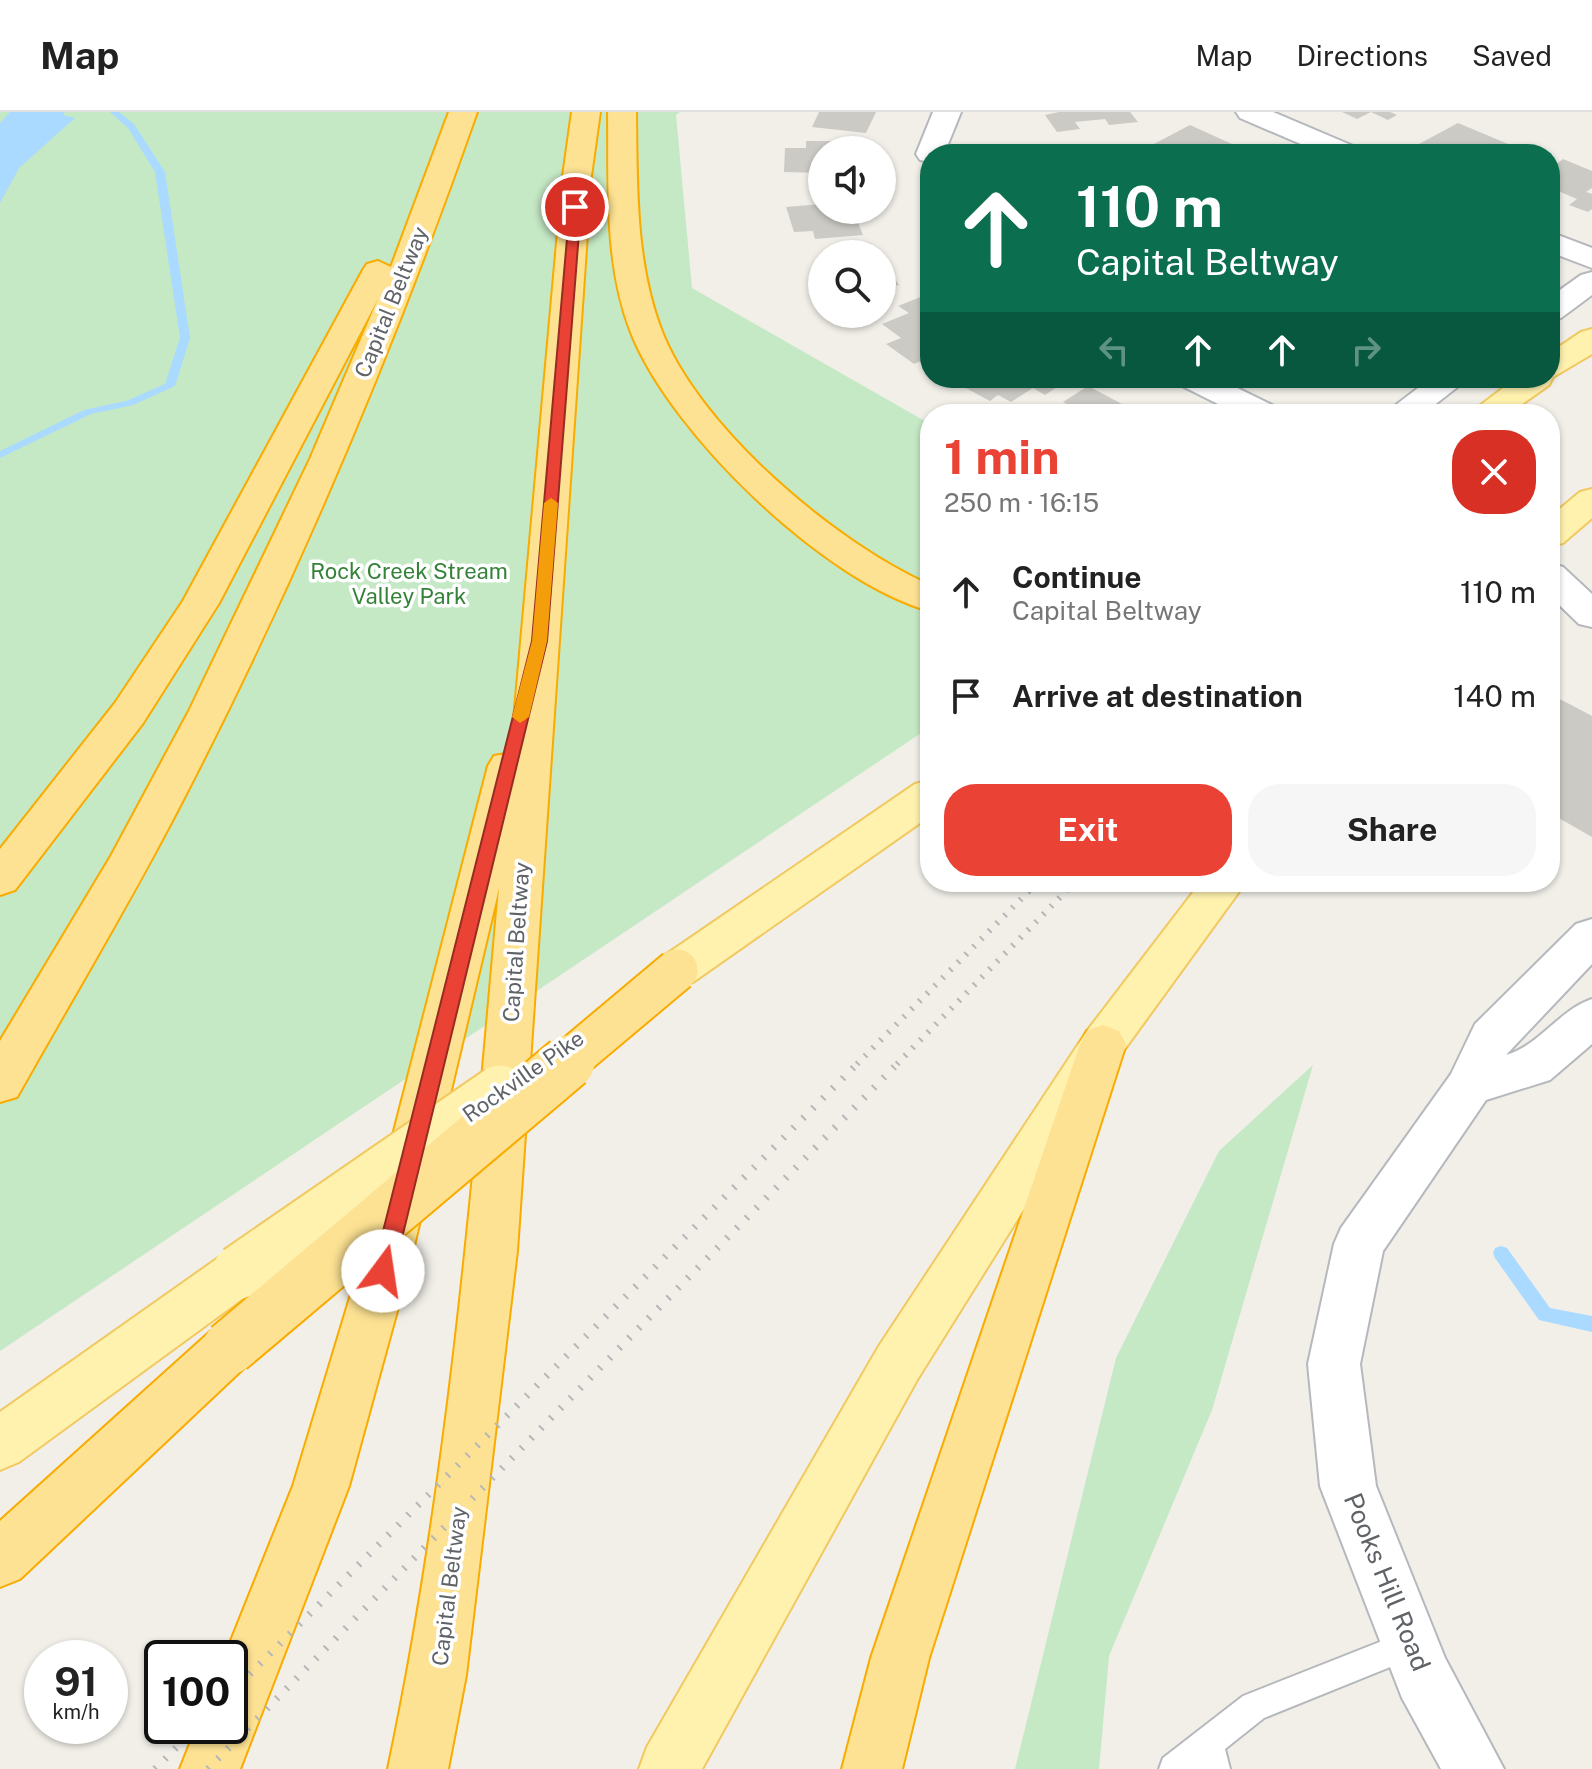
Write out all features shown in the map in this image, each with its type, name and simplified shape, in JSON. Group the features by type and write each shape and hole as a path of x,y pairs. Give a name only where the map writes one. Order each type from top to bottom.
{"highway":[{"path":"0,879 129,713 200,603 462,112"},
{"name":"Capital Beltway","path":"0,1083 164,797 276,576 392,305 462,112"},
{"name":"Capital Beltway","path":"418,1769 437,1675 492,1251 577,176 586,112"},
{"path":"622,112 623,195 631,282 646,333 670,379 710,431 811,527 868,568 920,594"},
{"path":"248,1672 321,1486 375,1299 539,641"},
{"path":"0,1559 229,1348 677,970"},
{"path":"872,1769 900,1658 1103,1044"},
{"path":"210,1769 220,1744"}],"main road":[{"path":"1560,361 1592,339"},
{"path":"1500,404 1523,388"},
{"path":"1560,527 1592,500"},
{"name":"Rockville Pike","path":"0,1444 239,1272 920,802"},
{"path":"669,1769 898,1363 1103,1044 1217,892"}],"street":[{"path":"934,144 947,112"},
{"path":"1250,112 1325,144"},
{"path":"1560,245 1592,259"},
{"path":"1560,304 1592,281"},
{"path":"1212,388 1244,404"},
{"path":"1415,404 1439,388"},
{"path":"1560,567 1592,580"},
{"path":"1560,585 1592,615"},
{"name":"Pooks Hill Road","path":"1474,1769 1423,1677 1348,1486 1334,1364 1359,1244 1470,1085 1491,1037 1592,936"},
{"path":"1470,1085 1534,1066 1592,1017"}],"lane":[{"path":"1174,1769 1212,1756 1254,1707 1410,1645"}],"green space":[{"name":"Rock Creek Stream Valley Park","path":"0,112 680,112 676,115 692,288 920,418 920,734 0,1351"},
{"path":"1313,1065 1212,1410 1109,1656 1099,1769 1015,1769 1116,1358 1219,1151"}],"water":[{"path":"10,112 65,112 63,115 75,118 19,168 0,203 0,123"}],"building":[{"path":"819,112 876,112 866,133 812,127"},
{"path":"1059,112 1130,112 1138,122 1109,125 1105,119 1075,122 1080,129 1057,132 1045,115"},
{"path":"1342,112 1371,112 1357,119"},
{"path":"1371,112 1390,112 1397,115 1388,120"},
{"path":"1458,123 1508,144 1419,144"},
{"path":"1190,125 1232,144 1154,144"},
{"path":"808,141 808,173 784,172 785,148 806,148"},
{"path":"1563,159 1592,171 1592,188 1586,192 1592,194 1592,209 1588,212 1569,205 1577,199 1560,192 1560,161"},
{"path":"808,205 808,224 859,224 863,235 815,239 813,231 794,232 786,207"},
{"path":"920,297 920,361 914,364 886,344 901,338 887,328 896,328 896,318 909,313 898,306"},
{"path":"966,388 1033,388 1011,402 998,395 990,401"},
{"path":"1033,388 1056,388 1045,395"},
{"path":"1085,388 1092,388 1122,404 1066,404 1063,402"},
{"path":"1560,699 1592,716 1592,837 1560,819"}],"waterway":[{"path":"0,455 88,412 129,403 170,386 185,338 160,172 131,126 114,112"},
{"path":"1501,1253 1545,1315 1592,1324"}],"railway":[{"path":"857,1064 1028,892"},
{"path":"897,1064 1065,892"},
{"path":"248,1676 859,1062"},
{"path":"208,1769 899,1062"},
{"path":"155,1769 180,1744"}],"slow traffic":[{"path":"520,717 539,641 551,503"}],"route":[{"path":"383,1271 539,641 575,207"}]}
